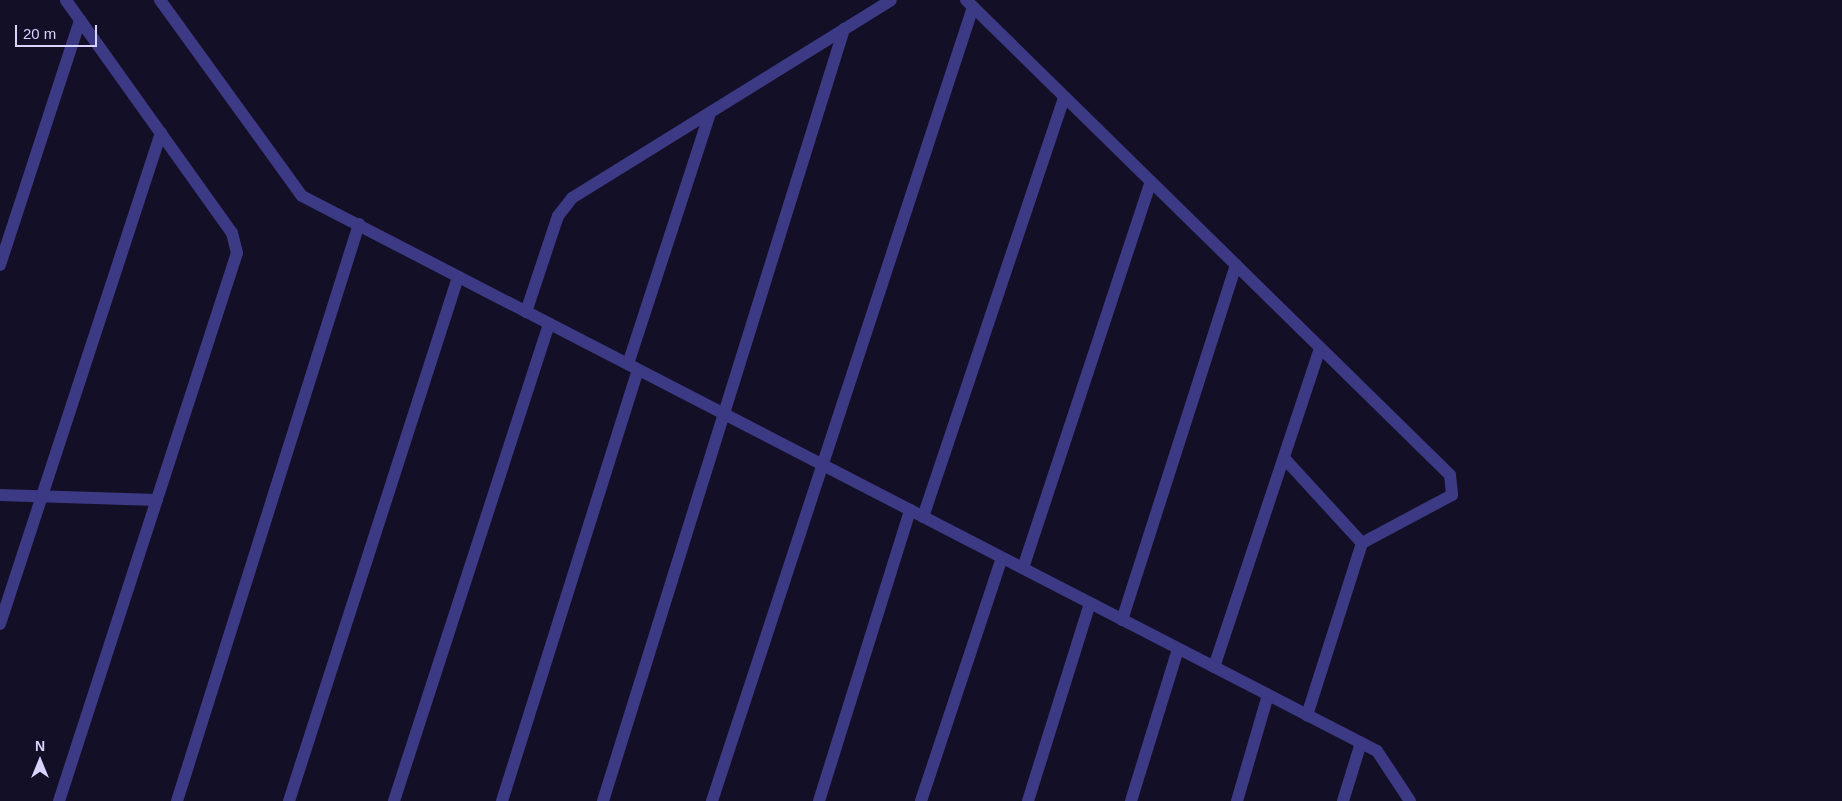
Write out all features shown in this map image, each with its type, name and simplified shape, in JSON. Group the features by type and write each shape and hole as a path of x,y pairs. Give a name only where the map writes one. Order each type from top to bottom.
{"street":[{"path":"59,801 237,253 232,233 66,0"},
{"path":"160,0 302,196 1377,751 1410,801"},
{"path":"526,312 563,208 710,112 891,0"},
{"path":"712,801 822,465 969,4 1450,475 1453,486 1452,495 1362,543 1307,715"},
{"path":"0,265 80,20"},
{"path":"603,801 844,29"},
{"path":"923,517 1064,97"},
{"path":"502,801 710,112"},
{"path":"0,624 161,133"},
{"path":"1023,568 1151,182"},
{"path":"177,801 359,224"},
{"path":"1122,620 1236,265"},
{"path":"289,801 458,277"},
{"path":"394,801 549,324"},
{"path":"1214,667 1320,348"},
{"path":"1284,458 1362,543"},
{"path":"0,495 157,500"},
{"path":"819,801 910,510"},
{"path":"921,801 1002,558"},
{"path":"1028,801 1090,603"},
{"path":"1131,801 1178,649"},
{"path":"1237,801 1268,695"},
{"path":"1343,801 1361,743"}]}
